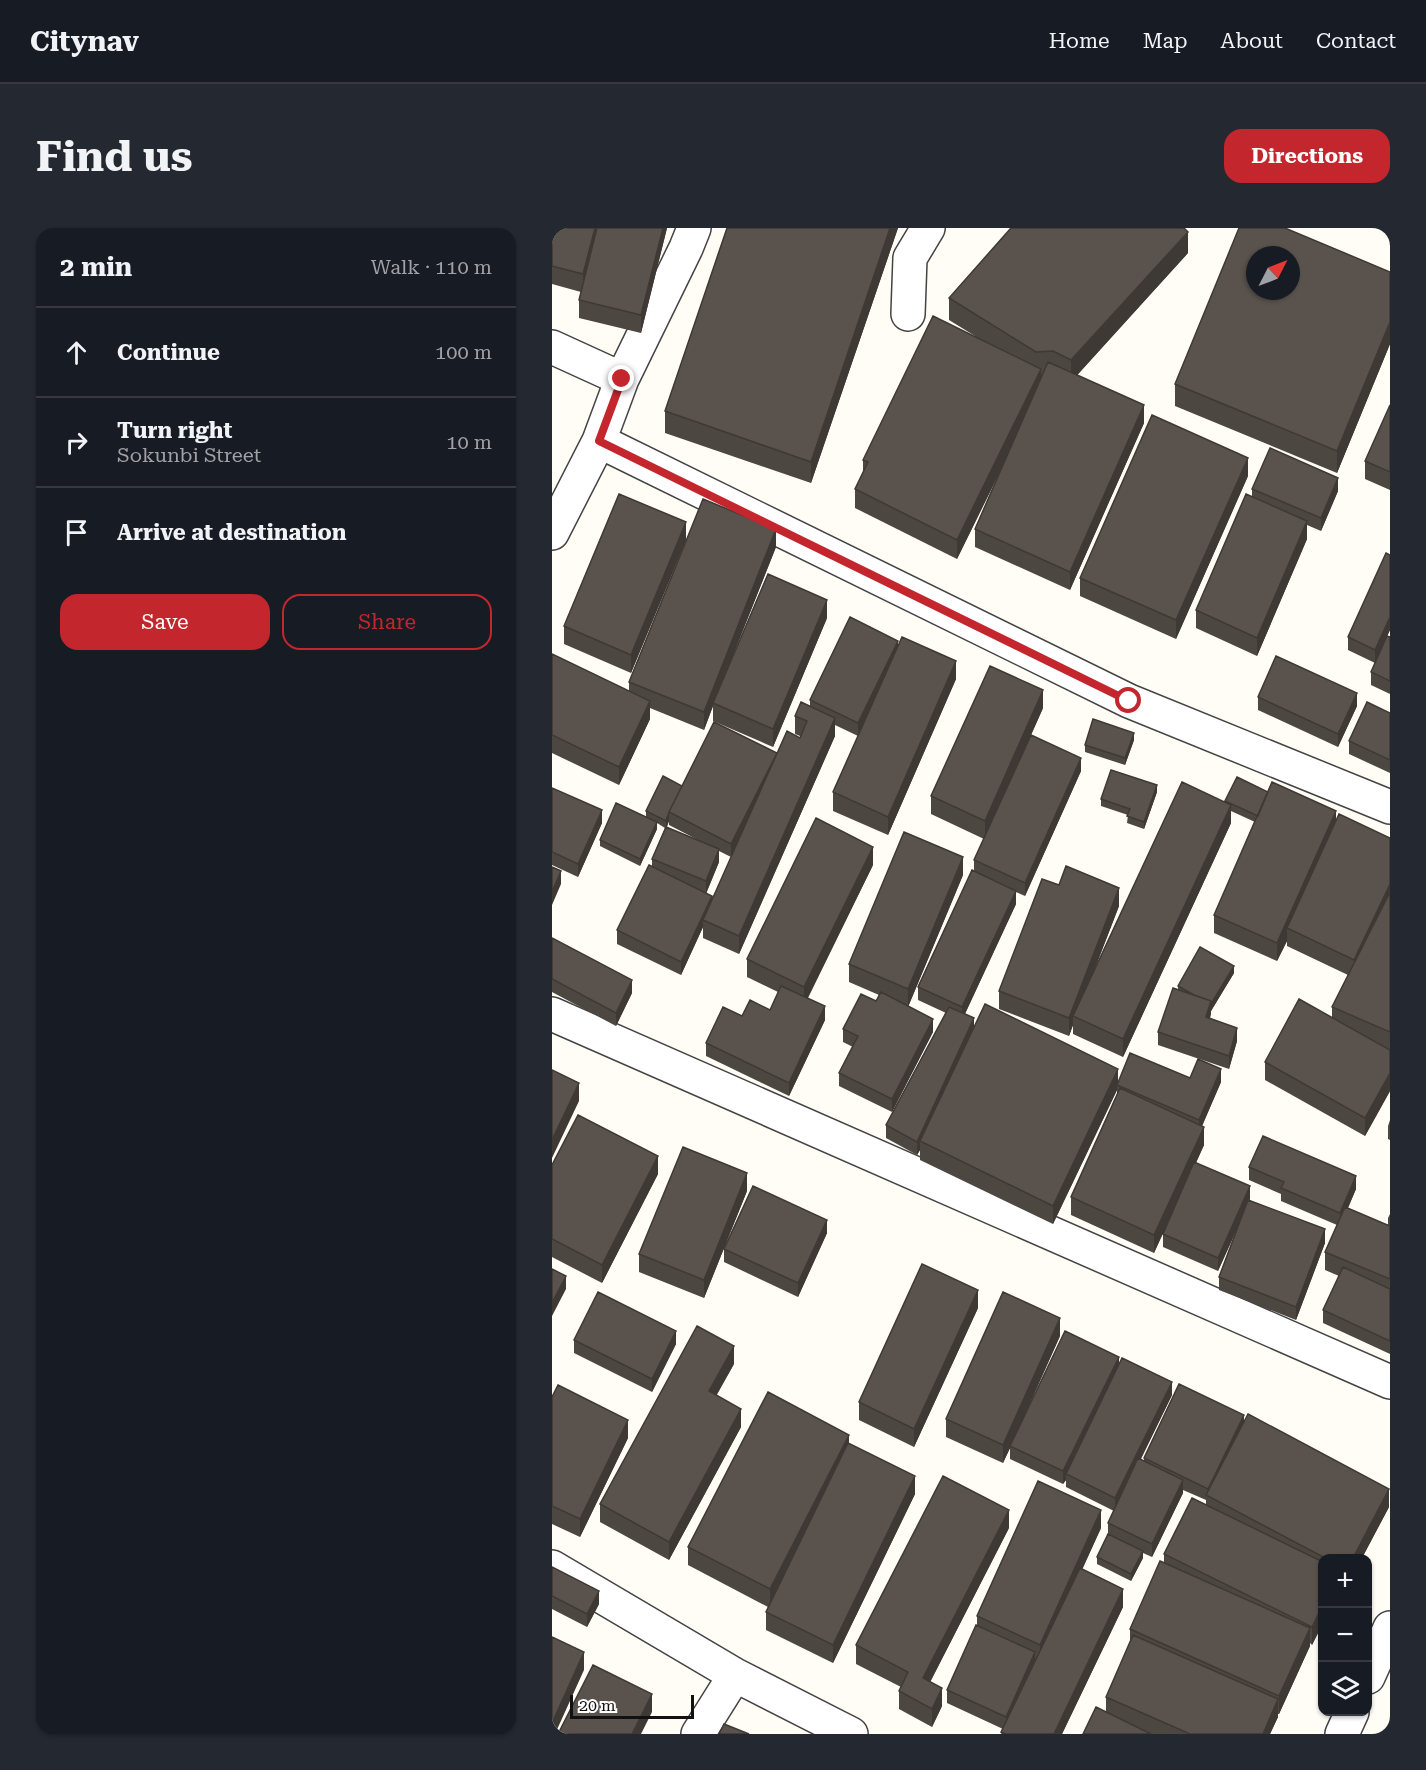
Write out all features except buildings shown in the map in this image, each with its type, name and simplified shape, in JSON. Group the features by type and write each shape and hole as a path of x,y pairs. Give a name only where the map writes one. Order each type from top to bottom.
{"street":[{"path":"552,534 599,441 622,379 687,248 694,228"},
{"path":"908,314 910,258 928,228"},
{"path":"552,347 622,379"},
{"path":"599,441 1129,701 1390,807"},
{"path":"552,1014 1390,1382"},
{"path":"552,1567 735,1675 851,1734"},
{"path":"1372,1668 1390,1630"},
{"path":"698,1734 735,1675"},
{"path":"1342,1734 1350,1716"}],"route":[{"path":"622,379 599,441 1129,701"}]}
